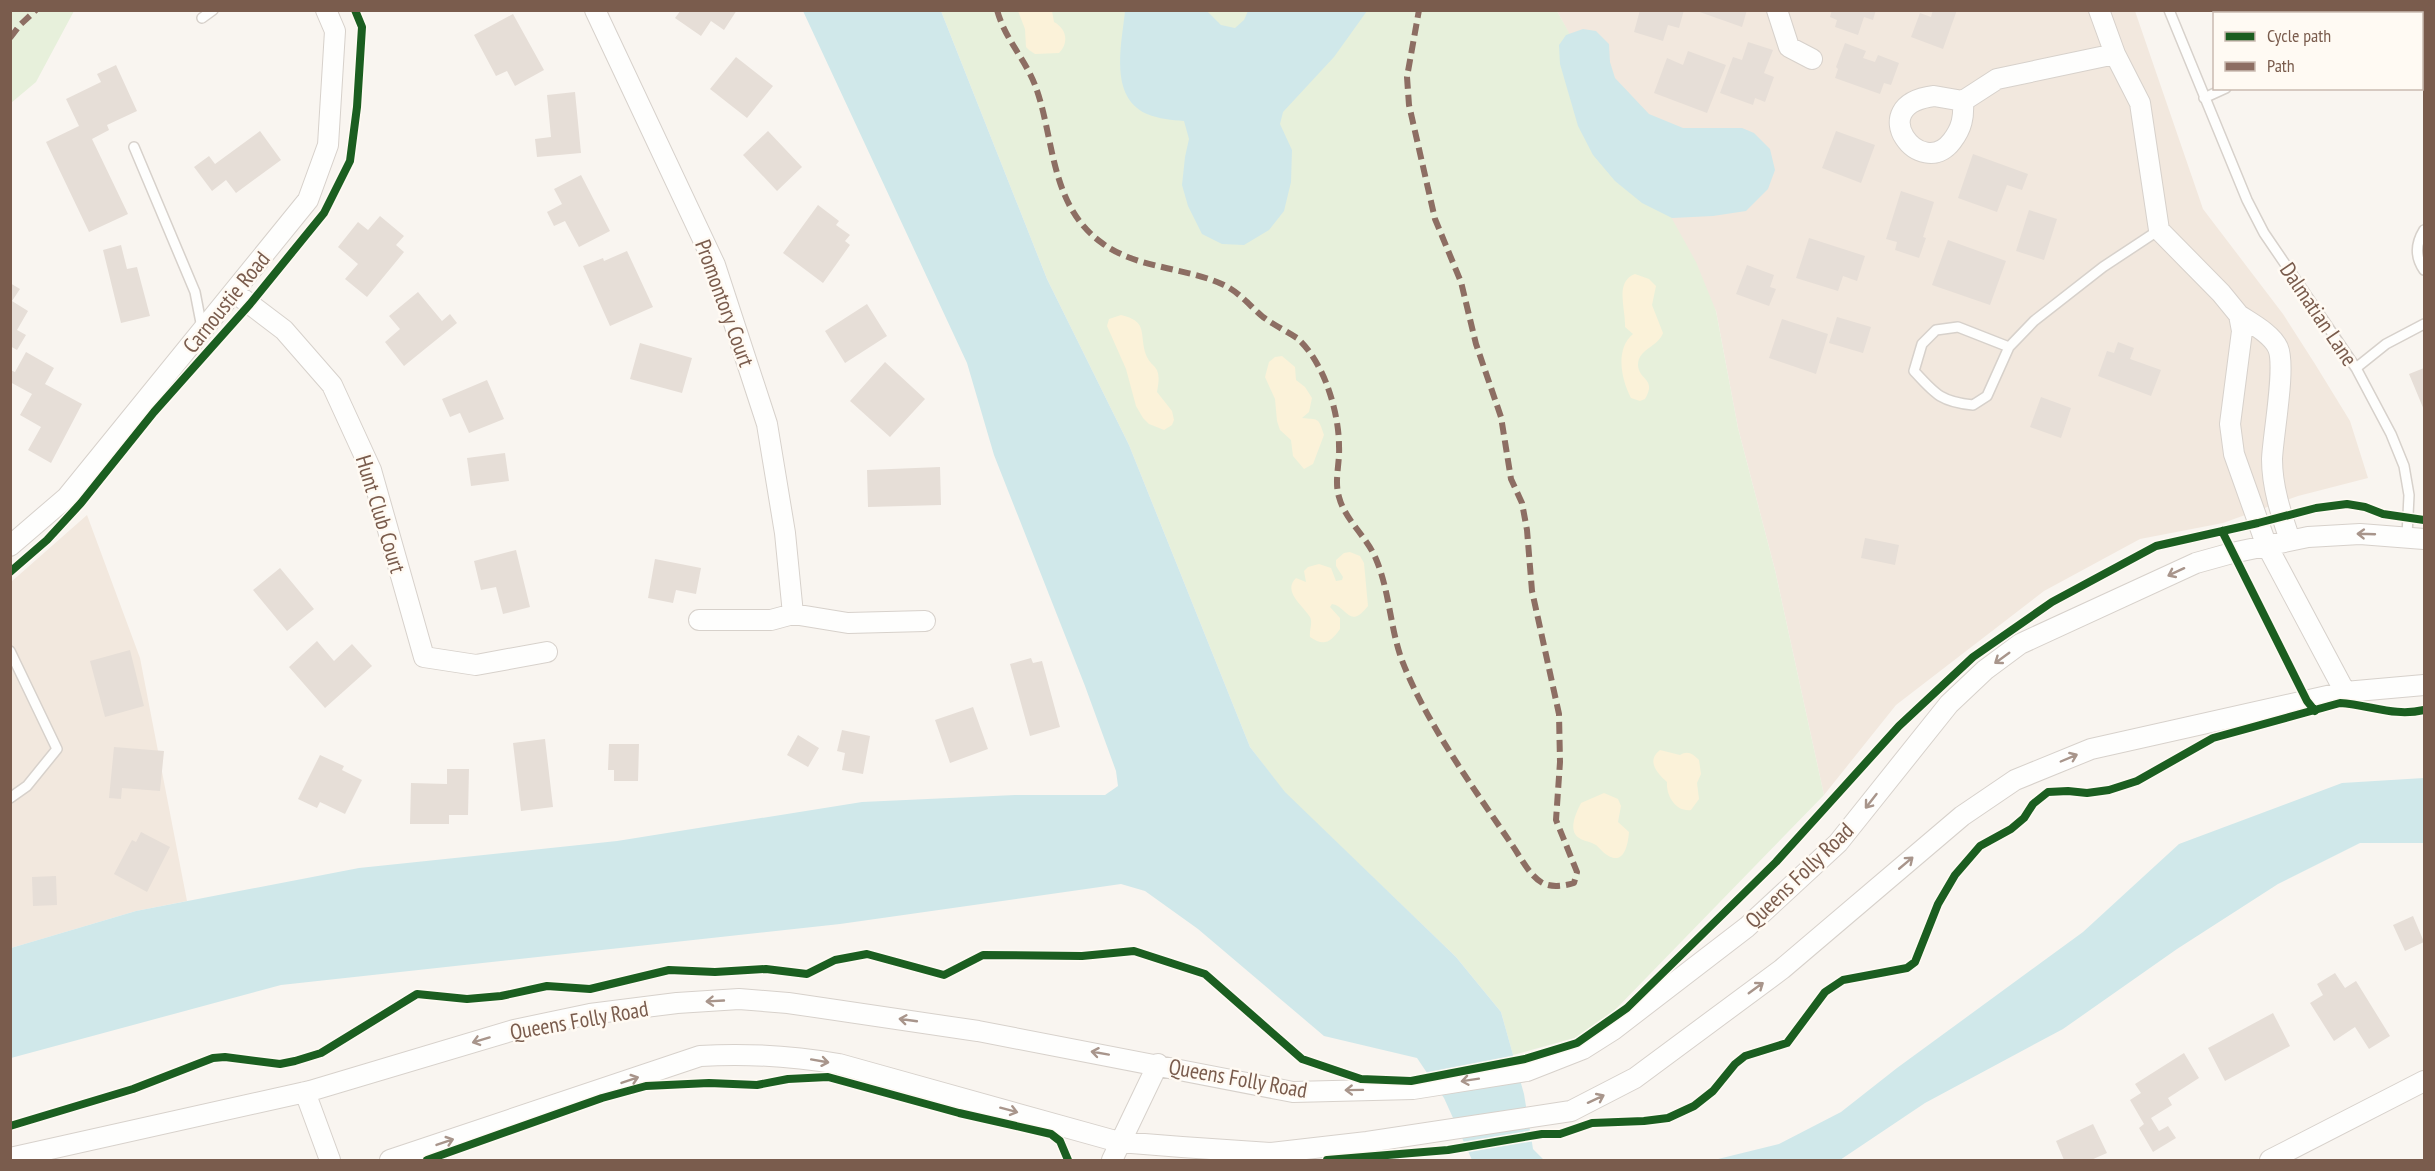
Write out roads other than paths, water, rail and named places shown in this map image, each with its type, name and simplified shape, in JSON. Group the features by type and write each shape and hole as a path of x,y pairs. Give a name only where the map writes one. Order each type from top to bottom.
{"street":[{"name":"Carnoustie Road","path":"10,546 67,497 308,200 328,145 335,32 326,10"},
{"name":"Promontory Court","path":"595,10 715,265 767,424 785,533 793,614"},
{"path":"1777,10 1789,47 1812,59"},
{"path":"2099,10 2115,54 2140,103 2159,230 2221,293 2239,315 2266,334 2278,348 2280,370 2272,460 2276,495 2290,540"},
{"path":"1963,101 1997,79 2115,54"},
{"name":"Hunt Club Court","path":"234,292 284,330 332,384 371,470 424,657 476,665 547,652"},
{"path":"2239,315 2242,331 2230,424 2234,454 2266,544 2345,692"},
{"name":"Queens Folly Road","path":"10,1158 304,1092 514,1030 590,1014 677,1003 739,999 788,1003 978,1031 1158,1064 1293,1092 1413,1089 1527,1071 1583,1049 1613,1030 1747,927 1838,843 1948,704 1985,670 2020,645 2196,563 2266,544 2360,534 2416,538"},
{"path":"699,620 771,620 793,614 848,623 925,621"},
{"path":"390,1161 700,1056 740,1054 796,1057 839,1064 1116,1151 1270,1153 1367,1142 1571,1111 1635,1078 1782,969 1962,816 2015,780 2091,749 2345,692 2424,685"},
{"name":"Queens Folly Road","path":"1116,1151 1158,1064"},
{"path":"2270,1161 2424,1081"},
{"path":"304,1092 330,1161"}],"lane":[{"path":"202,18 213,10"},
{"name":"Dalmatian Lane","path":"2169,10 2247,200 2264,233 2356,368 2391,434 2404,466 2416,538"},
{"path":"2204,98 2222,90"},
{"path":"134,147 195,292 202,330"},
{"path":"2009,347 1958,327 1936,330 1922,344 1914,371 1935,393 1953,403 1973,405 1987,396 2009,347 2061,298 2159,230"},
{"path":"2424,230 2420,236 2417,251 2424,270"},
{"path":"2356,368 2386,344 2424,324"},
{"path":"10,651 57,749 27,786 10,798"}],"water":[{"path":"803,11 941,11 1047,279 1129,445 1250,747 1285,792 1456,957 1501,1012 1524,1094 1533,1149 1544,1160 1472,1160 1444,1098 1417,1058 1324,1036 1198,929 1145,891 1121,884 840,924 281,985 11,1058 11,948 136,911 359,868 617,841 862,802 1015,795 1105,795 1118,786 1116,771 1085,686 994,455 967,363"},
{"path":"1125,11 1207,11 1221,25 1235,28 1244,20 1248,11 1367,11 1334,57 1283,112 1280,124 1292,150 1291,182 1284,211 1269,230 1244,245 1222,244 1202,234 1188,206 1182,185 1189,139 1184,121 1147,114 1135,106 1127,95 1120,68"},
{"path":"1583,29 1596,31 1609,44 1610,62 1615,78 1649,114 1683,128 1742,128 1754,133 1770,149 1775,170 1768,189 1746,211 1713,216 1672,218 1642,203 1615,181 1593,155 1578,126 1560,64 1559,45 1566,35"},
{"path":"2424,778 2424,843 2360,843 2278,884 2177,949 2063,1029 1925,1103 1840,1160 1714,1160 1779,1144 1841,1112 1897,1068 2083,932 2179,844 2342,783"}]}
